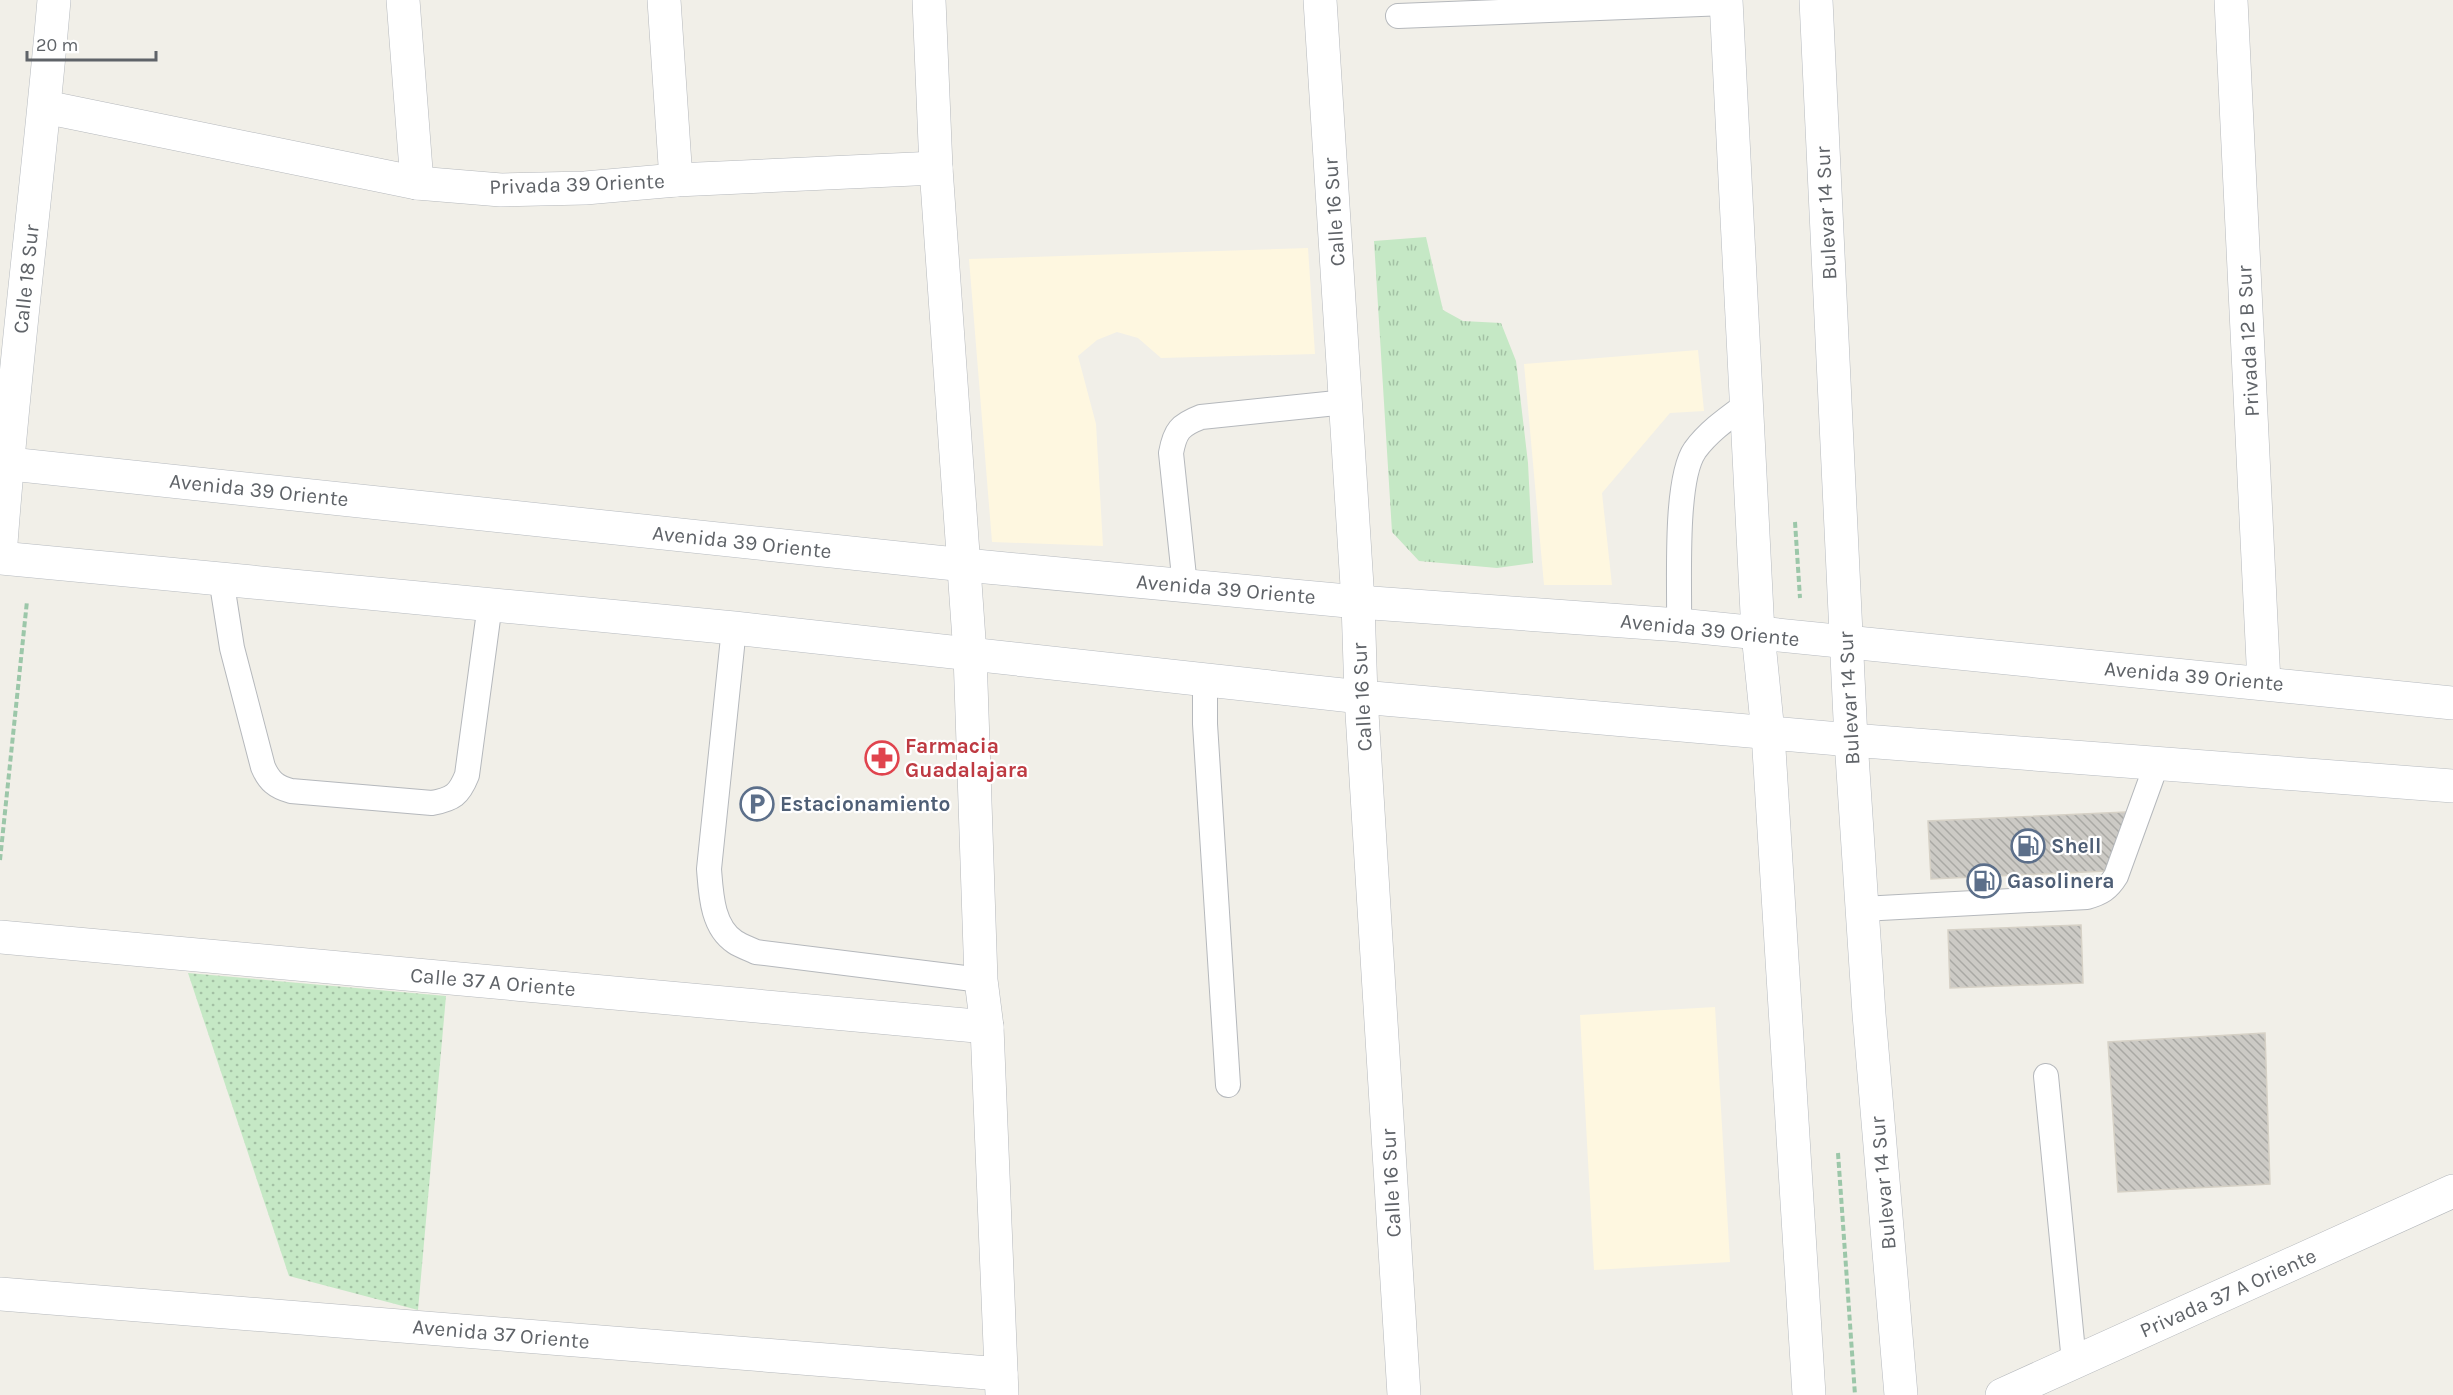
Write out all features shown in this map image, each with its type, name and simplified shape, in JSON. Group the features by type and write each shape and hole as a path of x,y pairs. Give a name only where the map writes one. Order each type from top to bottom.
{"street":[{"name":"Calle 18 Sur","path":"0,558 3,464 45,107 54,0"},
{"path":"403,0 417,183"},
{"path":"664,0 676,180"},
{"path":"929,0 936,168 970,654 981,980 987,1027 1002,1384"},
{"name":"Calle 16 Sur","path":"1320,0 1404,1395"},
{"name":"Bulevar 14 Sur","path":"1816,0 1851,740 1869,1014 1901,1395"},
{"name":"Privada 12 B Sur","path":"2231,0 2264,682"},
{"path":"1726,1 1758,633 1768,733 1809,1395"},
{"name":"Privada 39 Oriente","path":"45,107 417,183 501,190 585,188 676,180 936,168"},
{"name":"Avenida 39 Oriente","path":"3,464 965,566 1358,602 1679,625 1846,644 2264,682 2453,703"},
{"path":"0,558 734,627 1361,697 1851,740 2453,786"},
{"name":"Calle 37 A Oriente","path":"0,937 987,1027"},
{"name":"Privada 37 A Oriente","path":"2002,1395 2453,1191"},
{"name":"Avenida 37 Oriente","path":"0,1294 1002,1384"}],"lane":[{"path":"1398,16 1726,1"},
{"path":"1185,586 1172,453 1174,436 1185,423 1201,417 1346,402"},
{"path":"1679,625 1682,483 1693,452 1710,431 1747,404"},
{"path":"221,578 232,648 263,767 268,778 278,788 291,791 432,803 448,800 461,790 467,775 490,604"},
{"path":"734,627 710,869 712,900 717,920 734,941 756,952 981,980"},
{"path":"1205,678 1205,724 1228,1085"},
{"path":"1862,909 2087,897 2100,894 2109,887 2116,876 2157,763"},
{"path":"2046,1076 2074,1362"}],"shaded area":[{"path":"1308,248 1315,354 1161,358 1138,338 1117,332 1097,340 1078,356 1096,424 1103,546 992,542 969,259"},
{"path":"1698,350 1704,411 1670,413 1602,493 1612,585 1544,585 1524,364"},
{"path":"1715,1007 1730,1262 1594,1270 1580,1015"}],"green space":[{"path":"1426,237 1443,310 1463,321 1501,323 1516,361 1528,463 1533,563 1497,568 1419,561 1392,532 1374,241"},
{"path":"188,973 446,996 418,1310 289,1276"}],"building":[{"name":"Shell","path":"2126,812 2128,870 1931,879 1928,821"},
{"path":"2081,925 2083,983 1950,988 1948,930"},
{"path":"2265,1033 2270,1184 2118,1192 2108,1042"}],"place":[{"name":"Farmacia Guadalajara","path":"882,758"},
{"name":"Estacionamiento","path":"757,804"},
{"name":"Shell","path":"2028,846"},
{"name":"Gasolinera","path":"1984,881"}]}
